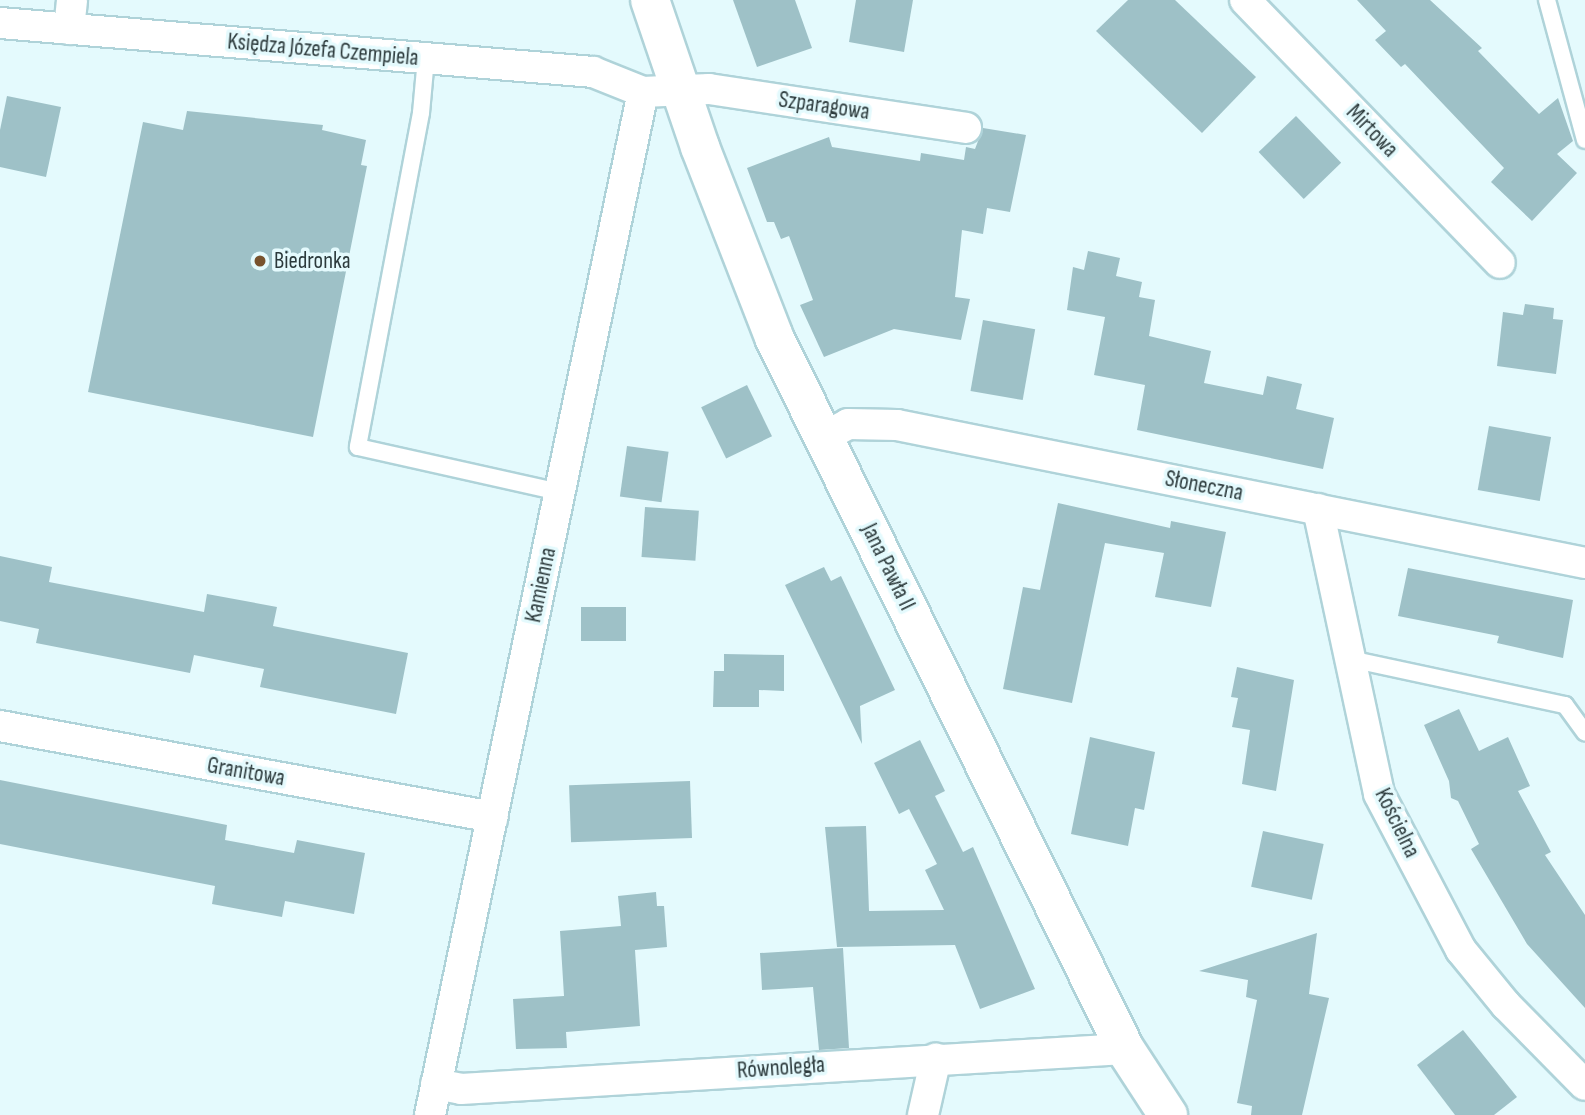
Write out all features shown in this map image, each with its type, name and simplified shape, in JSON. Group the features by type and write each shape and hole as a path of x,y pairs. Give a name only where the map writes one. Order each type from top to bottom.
{"street":[{"name":"Jana Pawła II","path":"650,0 680,89 774,337 1125,1049 1168,1115"},
{"name":"Mirtowa","path":"1245,0 1500,263"},
{"name":"Księdza Józefa Czempiela","path":"0,23 70,14 426,58 593,72 643,92"},
{"path":"643,92 680,89"},
{"name":"Szparagowa","path":"680,89 709,89 966,128"},
{"name":"Kamienna","path":"430,1115 643,92"},
{"name":"Słoneczna","path":"824,438 848,424 897,425 1585,563"},
{"name":"Kościelna","path":"1318,509 1379,794 1461,950 1506,1005 1585,1085"},
{"name":"Granitowa","path":"0,726 493,817"},
{"name":"Równoległa","path":"436,1084 461,1089 936,1058 1125,1049"},
{"path":"923,1115 936,1058"}],"lane":[{"path":"1547,0 1585,140"},
{"path":"426,58 421,113 358,447 560,492"},
{"path":"1350,659 1565,705 1585,733"}],"building":[{"path":"733,0 795,0 812,48 757,67"},
{"path":"856,0 913,0 904,52 849,42"},
{"path":"1128,0 1175,0 1256,77 1202,133 1096,31"},
{"path":"1357,0 1430,0 1482,48 1478,51 1539,114 1558,98 1573,141 1557,154 1577,173 1532,221 1491,182 1504,168 1405,64 1401,67 1375,40 1386,31"},
{"path":"7,96 61,107 46,177 0,167 0,130"},
{"path":"187,111 323,125 322,130 366,140 361,165 367,166 313,437 88,392 143,122 183,130"},
{"path":"1296,116 1341,163 1304,199 1259,152"},
{"path":"983,128 1026,135 1010,212 987,208 983,234 962,230 955,297 970,299 961,340 894,329 824,357 800,305 813,300 789,236 781,239 774,222 767,222 747,168 829,137 832,147 920,161 921,153 964,160 966,147 975,149"},
{"path":"1088,251 1120,258 1116,276 1142,282 1139,297 1155,300 1149,336 1211,351 1204,383 1263,395 1267,376 1302,384 1296,409 1334,418 1323,469 1137,430 1145,385 1094,375 1105,317 1067,310 1073,267 1084,270"},
{"path":"1525,304 1554,308 1553,319 1563,320 1556,374 1497,366 1503,312 1523,315"},
{"path":"983,320 1035,329 1023,400 970,391"},
{"path":"747,385 772,436 726,459 701,407"},
{"path":"1489,426 1551,437 1540,501 1478,490"},
{"path":"627,446 669,452 661,502 620,497"},
{"path":"1058,503 1170,528 1171,521 1226,532 1211,607 1155,597 1164,553 1105,543 1072,703 1003,689 1023,587 1040,590"},
{"path":"645,507 699,511 695,561 642,557"},
{"path":"0,556 52,567 49,582 204,612 207,594 277,607 273,626 408,653 396,714 260,687 264,669 194,655 190,673 36,643 39,629 0,621"},
{"path":"824,567 831,581 841,576 895,690 860,706 862,744 785,585"},
{"path":"1408,568 1573,600 1563,658 1497,643 1499,636 1398,616"},
{"path":"581,607 626,607 626,641 581,641"},
{"path":"724,654 784,655 784,691 759,690 759,707 713,707 714,671 724,671"},
{"path":"1237,667 1294,680 1276,791 1242,784 1250,730 1232,727 1238,698 1231,697"},
{"path":"1459,709 1479,751 1508,737 1530,786 1518,791 1551,852 1545,855 1585,915 1585,1008 1527,944 1471,849 1479,844 1458,801 1451,798 1449,781 1424,725"},
{"path":"1090,737 1155,752 1144,810 1135,808 1128,846 1071,834"},
{"path":"920,740 945,791 935,796 963,852 973,847 1035,989 980,1009 955,945 837,947 825,827 866,826 869,911 944,910 925,870 937,864 909,809 899,814 874,763"},
{"path":"0,780 227,825 225,840 294,853 297,840 365,853 354,914 285,901 282,917 212,904 215,886 0,844"},
{"path":"690,781 692,838 571,842 569,785"},
{"path":"1263,831 1324,844 1312,900 1251,887"},
{"path":"656,892 657,906 664,906 667,947 635,950 640,1026 566,1032 567,1048 516,1049 513,999 564,996 560,931 621,926 618,896"},
{"path":"1317,933 1309,994 1329,998 1302,1115 1251,1115 1252,1106 1237,1103 1257,1000 1246,997 1248,980 1199,971"},
{"path":"843,948 849,1048 819,1050 813,987 762,990 760,953"},
{"path":"1463,1030 1517,1097 1494,1115 1455,1115 1417,1065"}],"place":[{"name":"Biedronka","path":"260,261"}]}
